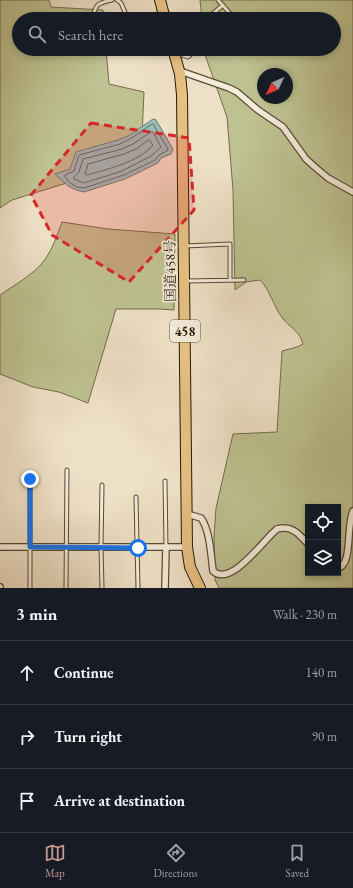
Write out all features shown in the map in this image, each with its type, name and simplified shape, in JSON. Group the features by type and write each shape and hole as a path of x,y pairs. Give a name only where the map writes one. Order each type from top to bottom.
{"highway":[{"path":"160,0 163,12"},
{"name":"国道458号","path":"177,56 182,95 187,547 190,568 200,588"}],"street":[{"path":"180,71 237,92 258,110 283,127 306,159 316,168 328,178 353,192"},
{"path":"341,568 344,567 350,556 352,545 350,522 353,511"},
{"path":"187,514 202,518 204,522 207,531 213,571 216,575 230,575 237,570 249,560 277,529 283,527 295,530 305,541"},
{"path":"0,547 187,547"},
{"path":"165,588 166,548"}],"lane":[{"path":"94,12 95,7 100,2 112,0"},
{"path":"117,0 122,3 125,12"},
{"path":"218,0 229,12"},
{"path":"215,12 223,5"},
{"path":"184,246 230,244 230,280"},
{"path":"184,281 244,280"},
{"path":"66,588 67,470"},
{"path":"30,479 30,588"},
{"path":"165,481 166,548"},
{"path":"102,485 102,588"},
{"path":"136,496 138,588"}],"highlighted area":[{"path":"91,123 189,138 194,210 129,282 52,235 31,195"}],"green space":[{"path":"0,0 49,0 51,7 103,10 103,12 12,12 12,56 107,56 109,84 144,92 141,160 12,200 0,208"},
{"path":"200,0 353,0 353,588 219,588 215,580 214,536 216,508 233,434 277,432 282,351 303,344 299,335 281,316 260,280 246,282 235,290 233,190 227,117 205,56 341,56 341,12 201,12"},
{"path":"62,222 108,229 175,234 174,310 116,309 88,403 59,392 33,387 0,374 0,295 29,275 43,262 52,248"}],"water":[{"path":"153,119 156,120 173,149 171,154 161,158 158,163 125,179 84,192 68,186 55,174 70,169 76,152 128,136"}],"route":[{"path":"30,479 30,547 138,548"}]}
